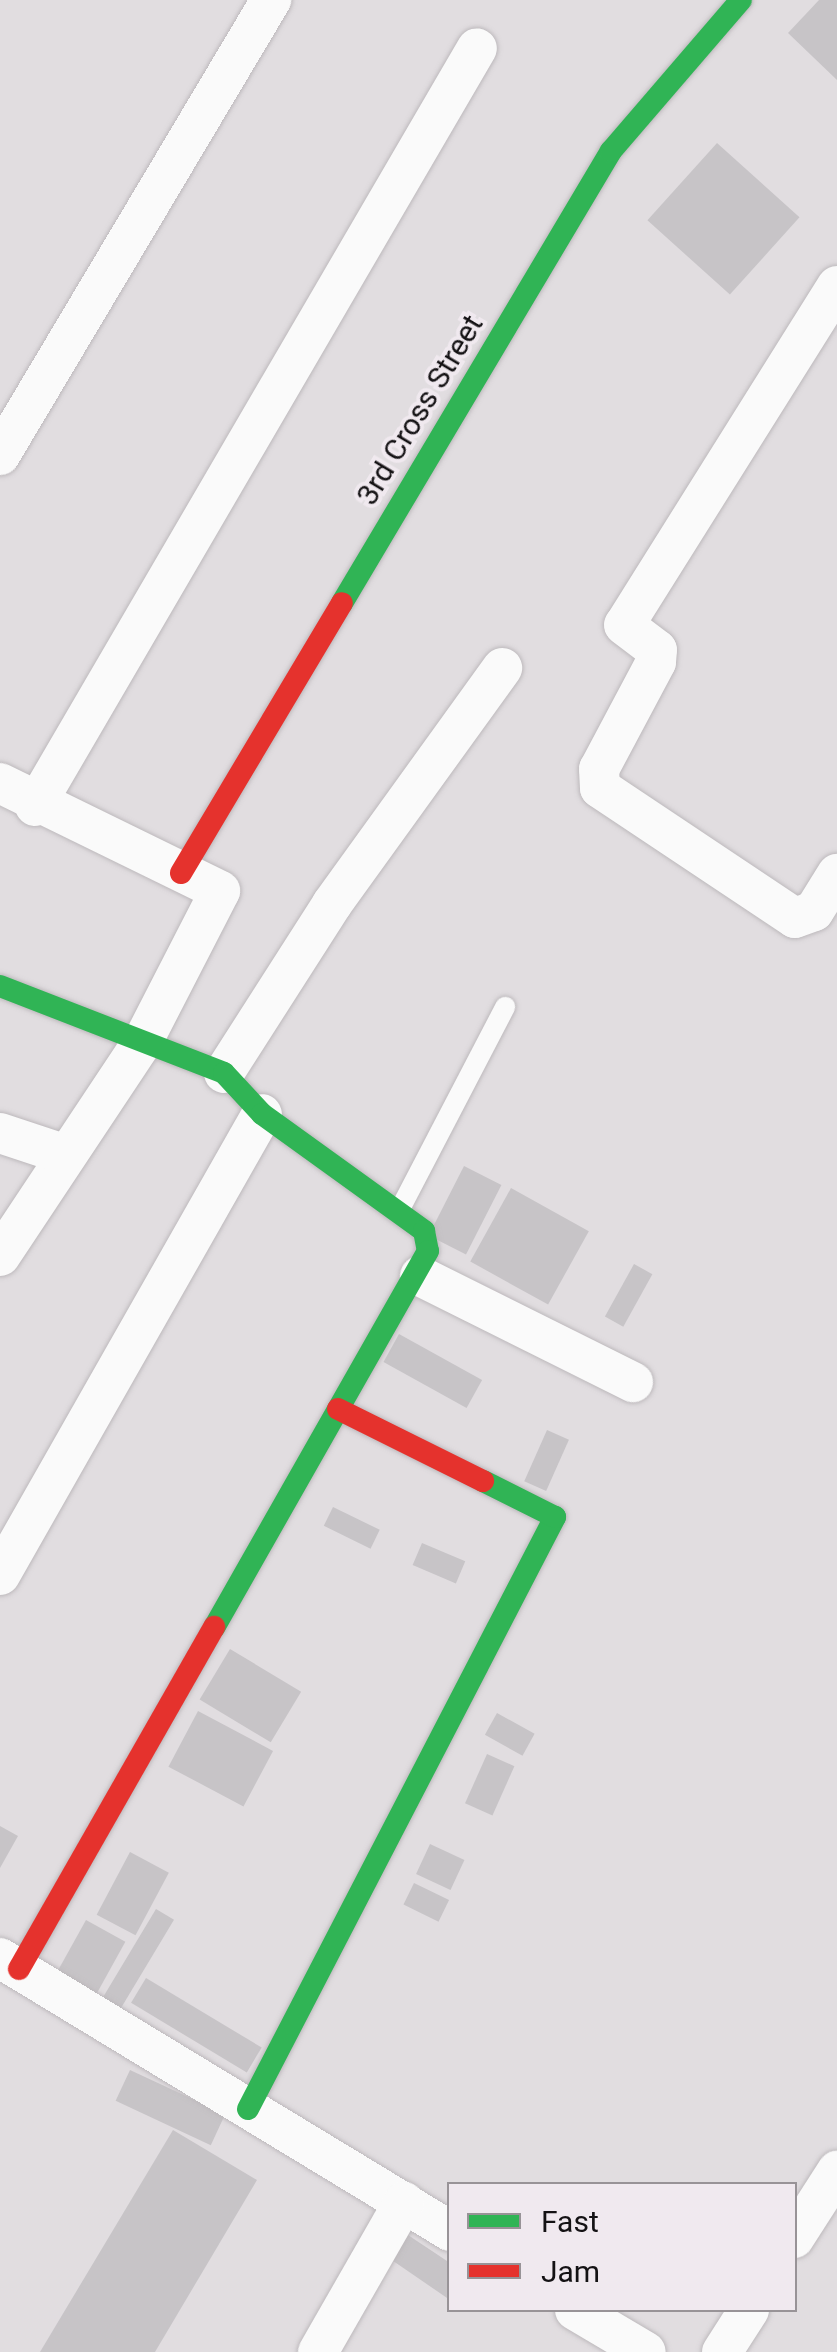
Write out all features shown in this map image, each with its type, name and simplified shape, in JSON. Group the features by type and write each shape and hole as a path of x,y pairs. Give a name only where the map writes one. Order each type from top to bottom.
{"street":[{"path":"0,455 271,0"},
{"name":"3rd Cross Street","path":"180,873 611,151 741,0"},
{"path":"35,806 477,48"},
{"path":"837,286 624,624 657,650 656,662 598,769 600,788 796,918 814,911 837,874"},
{"path":"224,1073 332,904 502,668"},
{"path":"0,783 35,806 220,891 143,1041 0,1256"},
{"path":"0,986 224,1073 262,1114 424,1232 420,1276 9,1963 447,2229"},
{"path":"0,1575 262,1114"},
{"path":"0,1132 66,1155"},
{"path":"420,1276 633,1382"},
{"path":"248,2108 555,1517 338,1409"},
{"path":"797,2233 837,2171"},
{"path":"318,2352 404,2202"},
{"path":"578,2312 646,2352"},
{"path":"722,2352 748,2312"}],"lane":[{"path":"397,1215 505,1007"}],"building":[{"path":"819,0 837,0 837,80 788,33"},
{"path":"717,143 799,217 730,295 647,220"},
{"path":"464,1166 501,1185 466,1255 429,1235"},
{"path":"511,1188 589,1231 548,1305 470,1261"},
{"path":"634,1264 652,1274 623,1327 605,1316"},
{"path":"399,1334 482,1380 467,1408 383,1362"},
{"path":"547,1430 569,1440 546,1491 524,1481"},
{"path":"333,1507 380,1530 371,1549 324,1526"},
{"path":"422,1543 465,1561 456,1583 413,1565"},
{"path":"230,1649 301,1692 271,1742 200,1700"},
{"path":"198,1711 273,1751 243,1807 168,1767"},
{"path":"497,1713 535,1734 522,1756 485,1735"},
{"path":"487,1754 514,1766 492,1816 465,1803"},
{"path":"0,1826 18,1836 0,1868"},
{"path":"430,1844 464,1860 450,1890 416,1874"},
{"path":"130,1852 169,1873 136,1935 97,1915"},
{"path":"414,1883 449,1900 439,1922 403,1905"},
{"path":"156,1909 174,1920 119,2012 101,2001"},
{"path":"86,1920 125,1942 91,2004 52,1982"},
{"path":"146,1978 262,2048 247,2072 131,2003"},
{"path":"130,2070 225,2114 211,2145 116,2101"},
{"path":"173,2130 257,2180 155,2352 40,2352"},
{"path":"399,2229 447,2261 447,2298 383,2254"}],"traffic: fast":[{"path":"342,603 611,151 741,0"},
{"path":"0,986 224,1073 262,1114 424,1231 428,1251 214,1627"},
{"path":"248,2109 555,1517 483,1481"}],"traffic: jam":[{"path":"181,873 342,603"},
{"path":"338,1409 483,1481"},
{"path":"19,1969 214,1627"}]}
